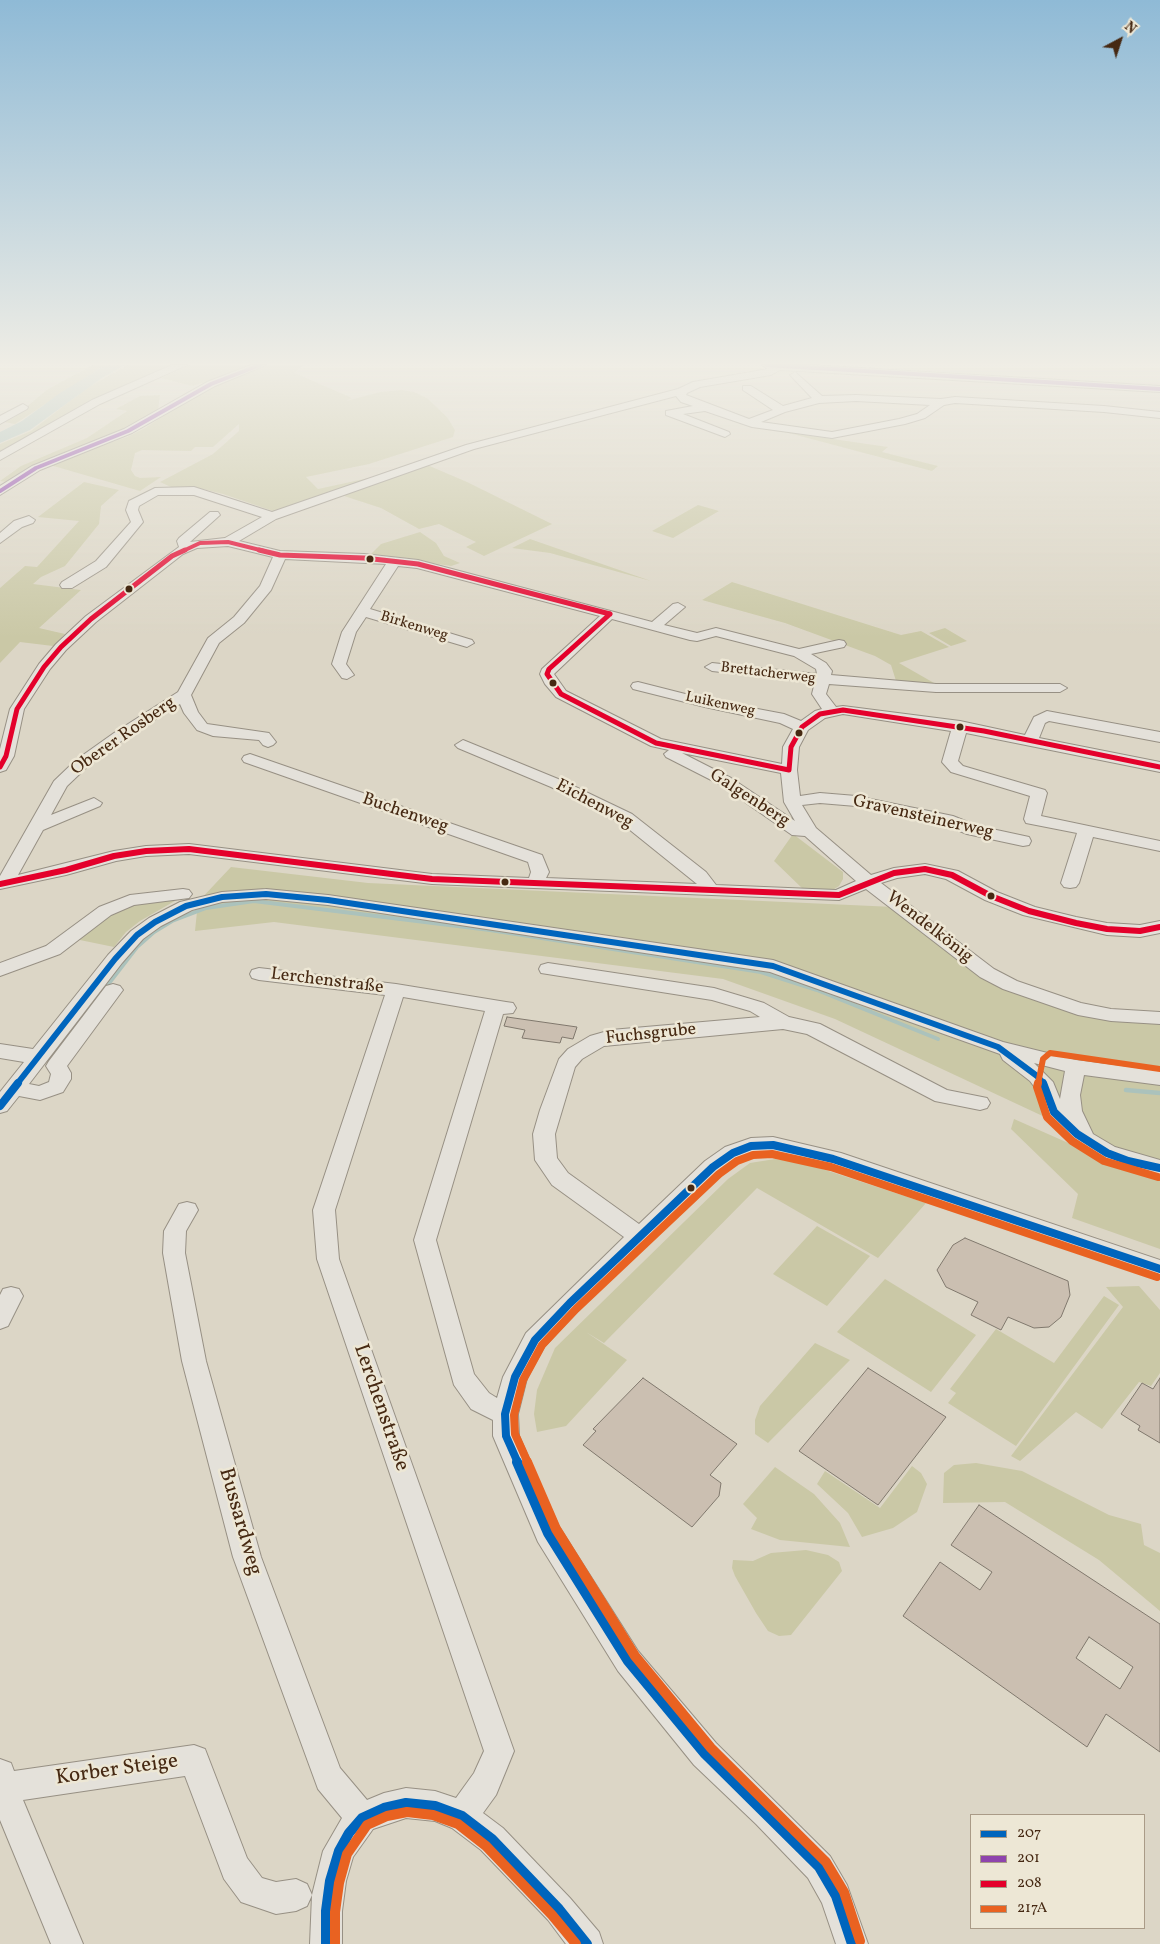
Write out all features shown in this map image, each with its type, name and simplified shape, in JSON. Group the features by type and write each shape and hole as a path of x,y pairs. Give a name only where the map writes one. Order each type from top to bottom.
{"street":[{"path":"0,491 36,468 67,456"},
{"path":"228,542 272,516 445,456"},
{"path":"67,585 101,564 138,522 132,510 133,504 155,492 170,490 194,491 224,498 272,516"},
{"path":"186,548 183,541 214,515"},
{"path":"0,539 18,524 30,520"},
{"path":"0,767 6,756 17,709 44,667 91,619 165,561 186,548 208,542 228,542 280,554 394,561 446,570 610,614"},
{"name":"Oberer Rosberg","path":"3,884 38,826 60,784 82,763 119,736 184,695 213,641 239,620 266,587 280,554"},
{"name":"Birkenweg","path":"346,675 340,664 349,632 394,561"},
{"path":"655,626 678,607"},
{"name":"Birkenweg","path":"361,611 467,643"},
{"name":"Brettacherweg","path":"610,614 698,636 716,632 799,653 821,666 825,671 819,694 831,711"},
{"name":"Galgenberg","path":"610,614 549,669 547,674 552,684 561,694 656,743 691,756 798,831 809,831"},
{"name":"Brettacherweg","path":"799,653 839,644"},
{"name":"Brettacherweg","path":"712,667 824,680 936,688 1060,688"},
{"name":"Luikenweg","path":"638,686 705,703 784,718 802,727"},
{"name":"Oberer Rosberg","path":"184,695 191,713 202,727 213,731 264,736 268,742"},
{"path":"802,727 812,718 831,711 858,710 960,726 1160,767"},
{"path":"1030,740 1039,720 1047,716 1160,738"},
{"path":"960,726 950,762 957,769 1039,793 1032,819 1160,846"},
{"name":"Wendelkönig","path":"802,727 791,747 789,770 792,802 809,831 868,882 987,973 1010,985 1078,1009 1111,1015 1160,1018"},
{"name":"Eichenweg","path":"463,745 557,784 626,818 700,876 710,889"},
{"name":"Galgenberg","path":"672,754 789,770"},
{"name":"Buchenweg","path":"250,759 536,859 540,872 536,884"},
{"name":"Gravensteinerweg","path":"792,802 820,798 856,801 947,820 973,830 1023,841"},
{"path":"38,826 94,803"},
{"path":"1070,883 1086,831"},
{"path":"3,884 66,870 114,856 189,849 432,879 839,895 894,873 925,869 939,871 1029,911 1107,929 1140,931 1160,927"},
{"path":"0,970 53,950 83,926 106,911 130,900 184,894"},
{"path":"0,1106 115,959 137,935 155,922 186,906 222,897 266,894 357,904 773,966 998,1047 1076,1067 1160,1078"},
{"name":"Fuchsgrube","path":"548,969 714,994 757,1007 784,1022 813,1029 942,1096 980,1103"},
{"name":"Lerchenstraße","path":"259,974 396,990 501,1007 425,1240 463,1378 480,1400 504,1414"},
{"path":"13,1088 40,1093 56,1087 61,1079 61,1073 56,1066 113,990"},
{"name":"Lerchenstraße","path":"396,990 324,1210 328,1259 499,1751 486,1784 462,1816"},
{"name":"Fuchsgrube","path":"639,1236 568,1185 546,1160 544,1134 566,1064 585,1047 611,1037 784,1022"},
{"path":"998,1047 1037,1076 1046,1087 1054,1112 1066,1125 1107,1153 1128,1161 1160,1168"},
{"path":"0,1051 38,1057"},
{"path":"1046,1087 1051,1062"},
{"path":"1076,1067 1070,1095 1072,1111 1077,1124 1089,1142"},
{"path":"852,1944 836,1896 819,1867 767,1813 704,1754 628,1661 548,1533 506,1436 504,1414 515,1377 535,1340 639,1236 713,1168 733,1153 751,1146 773,1145 833,1159 1160,1269"},
{"name":"Bussardweg","path":"187,1210 175,1231 174,1253 194,1361 248,1558 329,1778 362,1818"},
{"path":"0,1319 10,1296"},
{"name":"Korber Steige","path":"1,1783 194,1760 235,1868 252,1891 276,1898 296,1895"},
{"path":"1,1783 67,1944"},
{"path":"326,1944 326,1911 330,1881 339,1851 349,1833 362,1818 384,1808 406,1803 435,1806 462,1816 492,1839 558,1909 587,1944"}],"shaded area":[{"path":"45,456 61,456 33,467 7,482 0,481 21,466"},
{"path":"70,456 134,456 131,470 135,476 140,478 161,477 140,491 50,465"},
{"path":"210,456 395,456 369,464 306,477 318,489 387,474 283,510 273,511 223,494 203,489 171,487 160,482"},
{"path":"874,456 897,456 938,466 932,471"},
{"path":"425,464 467,482 552,524 484,556 466,547 476,542 439,524 419,529 381,508 341,495"},
{"path":"84,482 119,490 101,506 99,524 65,566 41,577 33,584 81,590 39,628 65,634 53,646 20,642 0,663 0,588 25,566 37,567 79,521 38,517"},
{"path":"698,505 719,511 673,538 652,531"},
{"path":"420,532 436,543 444,556 460,563 451,566 371,554 381,544"},
{"path":"530,539 651,581 550,553 512,548"},
{"path":"732,582 901,635 921,631 949,647 899,663 941,687 897,684 891,665 875,656 785,623 702,600"},
{"path":"945,628 967,641 951,646 929,633"},
{"path":"793,834 843,872 843,879 839,886 831,891 804,890 774,861"},
{"path":"231,867 368,883 894,907 983,975 1028,998 1078,1014 1160,1024 1160,1160 1140,1160 835,1019 723,979 274,922 195,931 198,902"},
{"path":"180,898 140,921 126,932 114,947 75,939 94,924 130,905"},
{"path":"1014,1119 1143,1176 1160,1178 1160,1249 1072,1218 1078,1194 1011,1129"},
{"path":"775,1159 804,1163 926,1203 878,1258 757,1188 604,1343 586,1332 627,1360 566,1426 537,1432 534,1414 537,1390 555,1348 728,1179 750,1163"},
{"path":"817,1226 870,1256 827,1306 773,1274"},
{"path":"885,1279 976,1335 931,1392 837,1332"},
{"path":"1139,1286 1160,1310 1160,1373 1151,1386 1139,1382 1102,1429 1076,1412 1020,1461 1011,1456 1123,1307 1106,1287"},
{"path":"1104,1296 1119,1305 1016,1446 948,1403 956,1393 950,1389 996,1329 1054,1363"},
{"path":"815,1343 850,1360 768,1443 755,1434 755,1420 760,1406"},
{"path":"976,1463 1022,1471 1109,1515 1141,1524 1144,1545 1160,1553 1160,1611 1099,1560 1005,1502 943,1503 944,1473 954,1465"},
{"path":"912,1466 921,1473 927,1484 917,1512 893,1528 862,1537 848,1513 817,1484 825,1471 880,1508"},
{"path":"775,1467 814,1494 840,1523 850,1547 780,1540 751,1529 757,1518 743,1504"},
{"path":"806,1550 828,1555 839,1562 842,1571 791,1635 779,1636 768,1631 756,1613 735,1576 732,1568 733,1560 753,1561 771,1553"}],"building":[{"path":"507,1017 577,1027 573,1039 562,1037 560,1043 522,1038 525,1030 504,1026"},
{"path":"965,1238 1068,1281 1070,1295 1061,1317 1049,1327 1034,1328 1008,1317 1001,1330 971,1315 978,1302 946,1287 937,1270 953,1245"},
{"path":"868,1368 946,1417 878,1505 799,1451"},
{"path":"643,1378 737,1444 710,1475 721,1483 719,1496 692,1527 583,1445 596,1431 593,1429"},
{"path":"1160,1378 1160,1443 1138,1430 1140,1426 1121,1414 1142,1383 1153,1389"},
{"path":"979,1505 1160,1624 1160,1752 1106,1714 1087,1747 903,1616 940,1562 980,1590 992,1572 951,1545","holes":["1089,1637 1133,1667 1120,1689 1076,1658"]}],"waterway":[{"path":"96,1000 137,947 154,932 172,921 206,908 254,901 490,930 761,972 817,990 938,1039"},
{"path":"1126,1090 1160,1093"}],"transit line":[{"name":"201","path":"0,491 36,468 67,456"},
{"name":"208","path":"0,767 6,756 17,709 44,667 61,647 91,619 172,556 200,543 228,542 280,555 364,558 418,564 610,614"},
{"name":"208","path":"610,614 549,669 547,674 561,694 656,743 789,770"},
{"name":"208","path":"789,770 791,747 802,727 820,714 843,710 984,731 1160,767"},
{"name":"208","path":"0,884 66,870 114,856 146,851 189,849 432,879 839,895 894,873 925,869 952,875 991,896 1029,911 1076,923 1107,929 1140,931 1160,927"},
{"name":"207","path":"0,1106 115,959 137,935 155,922 186,906 222,897 266,894 328,900 773,966 998,1047 1037,1076 1046,1087 1054,1112 1077,1134 1107,1153 1128,1161 1160,1168"},
{"name":"217A","path":"1158,1177 1104,1161 1072,1141 1047,1117 1037,1087 1043,1059 1050,1053 1160,1069"},
{"name":"207","path":"852,1944 836,1896 819,1867 705,1754 628,1661 548,1533 506,1436 505,1414 515,1377 535,1340 570,1303 713,1167 733,1153 751,1146 773,1145 833,1159 1160,1269"},
{"name":"217A","path":"860,1941 844,1892 826,1862 773,1807 711,1748 635,1656 556,1529 515,1434 514,1415 523,1380 542,1345 576,1309 719,1174 737,1161 753,1155 772,1154 831,1167 1157,1277"},
{"name":"207","path":"326,1944 326,1911 330,1881 339,1851 349,1833 362,1818 384,1808 406,1803 435,1806 462,1816 492,1839 559,1909 587,1944"},
{"name":"217A","path":"335,1944 335,1912 339,1883 347,1854 356,1838 367,1825 387,1816 407,1812 433,1815 458,1824 486,1846 552,1915 576,1944"}]}
